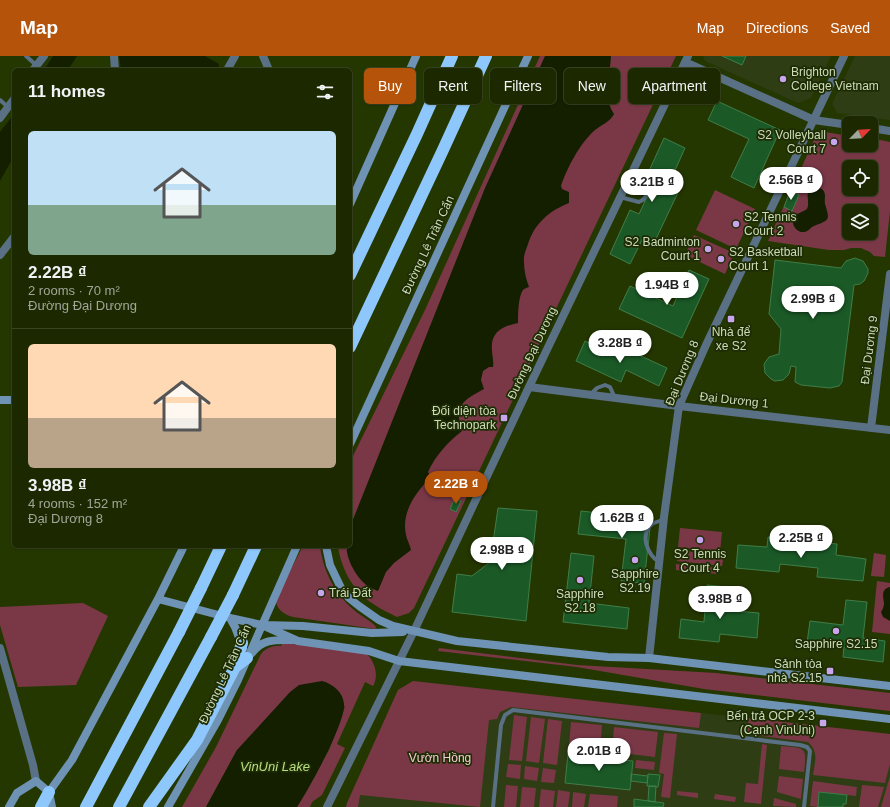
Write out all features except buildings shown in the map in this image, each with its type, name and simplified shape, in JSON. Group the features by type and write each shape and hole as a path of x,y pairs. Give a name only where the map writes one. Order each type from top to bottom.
{"highway":[{"path":"352,271 452,56"},
{"path":"352,343 486,56"},
{"path":"86,807 179,632 220,548"},
{"path":"119,807 211,637 255,548"},
{"path":"149,807 197,740 235,667 242,643"},
{"path":"235,667 247,658"},
{"path":"41,807 49,792"}],"main road":[{"path":"352,196 416,56"},
{"name":"Đường Lê Trần Cẩn","path":"352,440 528,56"},
{"path":"0,400 12,400"},
{"path":"49,792 72,760 158,599 183,548"},
{"name":"Đường Lê Trần Cẩn","path":"168,807 218,720 296,548"},
{"path":"326,548 330,565 341,588 349,598 379,620 393,626 457,641 598,656 649,658 890,686"},
{"path":"158,599 230,618 262,624 303,626 372,633 414,631"},
{"path":"230,618 242,643 247,658 263,642 270,640 298,640 369,651 399,661 890,719"},
{"path":"262,624 298,640"},
{"path":"9,807 17,793 36,781 49,792 52,807"}],"street":[{"path":"35,67 44,56"},
{"path":"114,56 115,68"},
{"path":"228,68 235,56"},
{"path":"263,56 268,68"},
{"name":"Đại Dương 8","path":"649,658 664,520 679,406 706,345 844,56"},
{"path":"686,59 814,120 842,124"},
{"name":"Đường Đại Dương","path":"327,807 414,631 686,59"},
{"path":"0,118 12,102"},
{"path":"878,129 890,131"},
{"path":"0,255 12,240"},
{"name":"Đại Dương 9","path":"871,428 889,293 890,274"},
{"name":"Đại Dương 1","path":"529,388 890,430"},
{"path":"0,648 36,781"},
{"path":"332,807 334,793"}],"lane":[{"path":"26,56 35,67"},
{"path":"0,100 8,107"},
{"path":"620,197 638,202 646,198 648,191 646,181 632,172"},
{"path":"590,395 601,385 605,385 610,387 615,398"},
{"path":"659,562 651,555 647,547 646,536 648,529 652,525 664,520"},
{"path":"493,807 501,725 505,715 513,710 807,747 810,751 804,807"}],"shaded area":[{"name":"Brighton College Vietnam","path":"703,56 831,56 811,98 798,103 705,61"},
{"name":"Brighton College Vietnam","path":"855,56 890,56 890,120 878,118 878,116 860,116 837,113 832,104"},
{"path":"413,681 890,734 890,807 346,807 398,690"}],"green space":[{"path":"540,56 676,56 670,68 628,68 628,104 653,104 414,608 409,613 397,617 378,607 361,594 345,572 342,563 338,548 352,548 352,458 425,310 518,104 556,104 556,68 535,68"},
{"path":"825,132 842,135 842,152 878,152 878,139 890,142 890,211 885,257 874,256 870,252 861,248 829,250 768,241 814,140"},
{"path":"715,190 755,209 736,249 696,230"},
{"path":"694,235 734,253 725,274 685,255"},
{"name":"S2 Tennis Court 4","path":"680,528 722,532 720,552 678,547"},
{"path":"302,548 320,548 327,573 341,597 354,610 376,627 375,629 293,617 278,608 276,598"},
{"path":"678,550 724,555 722,566 677,561"},
{"path":"874,553 886,555 884,577 871,576"},
{"path":"676,564 718,568 718,574 676,570"},
{"path":"877,581 890,583 890,634 872,632"},
{"path":"83,603 108,616 76,685 18,687 0,625 0,607"},
{"path":"283,642 367,654 374,665 376,674 375,682 373,686 365,682 337,744 345,748 322,795 312,802 310,807 297,807 329,750 345,706 237,750 206,807 182,807 216,747 261,654 270,647 281,646"},
{"path":"439,648 577,665 716,673 890,693 890,711 704,689 577,667 438,651"},
{"name":"Vườn Hồng","path":"413,681 701,713 699,728 511,707 500,712 497,719 489,720 480,807 360,795 358,807 346,807 398,690"},
{"path":"514,715 527,717 522,761 509,760"},
{"path":"531,717 545,719 539,763 526,761"},
{"path":"749,718 890,734 890,764 885,783 813,775 815,753 814,749 808,742 747,734"},
{"path":"548,719 562,721 557,765 543,763"},
{"path":"571,722 602,725 600,749 569,745"},
{"path":"614,727 658,732 655,757 612,752"},
{"path":"664,733 677,734 670,798 661,797 664,774 659,773"},
{"path":"762,744 767,745 761,804 744,802 746,783 758,784"},
{"path":"781,746 796,747 803,750 805,753 804,772 779,769"},
{"path":"636,760 655,762 654,770 635,768"},
{"path":"508,764 521,765 520,779 506,777"},
{"path":"525,766 539,768 537,781 524,779"},
{"path":"543,768 556,770 554,783 541,782"},
{"path":"779,776 803,779 801,799 777,792"},
{"path":"890,776 890,807 881,807"},
{"path":"813,781 857,787 856,796 819,792 818,807 810,806"},
{"path":"506,785 518,786 516,807 504,807"},
{"path":"862,785 884,787 878,807 859,807"},
{"path":"522,787 536,788 534,807 520,807"},
{"path":"541,789 555,791 553,807 539,807"},
{"path":"558,790 570,792 568,807 556,807"},
{"path":"677,791 698,793 698,798 677,795"},
{"path":"573,792 586,794 584,807 572,807"},
{"path":"590,794 618,796 617,807 588,807"},
{"path":"715,794 736,797 735,802 714,799"},
{"path":"774,798 796,804 796,807 773,806"}],"water":[{"path":"53,56 77,56 69,68 45,68"},
{"path":"119,56 205,56 219,64 218,68 121,68"},
{"path":"545,56 611,56 610,68 564,68 564,104 609,104 614,114 608,121 589,135 570,164 561,186 562,189 569,192 569,203 549,214 539,224 531,237 524,260 525,275 529,287 525,288 521,293 518,323 507,326 495,334 492,344 493,367 489,367 483,371 481,380 484,389 462,404 459,415 462,431 451,440 438,455 428,472 431,477 415,496 408,510 405,527 406,537 411,550 394,563 386,572 378,591 367,586 361,580 349,561 347,548 352,548 352,522 485,188 523,104 556,104 556,68 540,68"},
{"path":"12,117 12,160 0,181 0,132"},
{"path":"815,187 822,189 824,193 828,216 826,221 807,231 801,232 795,228 793,220 797,214 807,209 808,194 811,189"},
{"path":"890,587 890,621 883,617 881,612 884,605 884,591"},
{"name":"VinUni Lake","path":"322,681 334,686 340,692 344,704 343,713 333,740 297,807 206,807 237,750 290,692 299,685"}],"place":[{"name":"Brighton College Vietnam","path":"783,79"},
{"name":"S2 Volleyball Court 7","path":"834,142"},
{"name":"S2 Tennis Court 2","path":"736,224"},
{"name":"S2 Badminton Court 1","path":"708,249"},
{"name":"S2 Basketball Court 1","path":"721,259"},
{"name":"Nhà để xe S2","path":"731,319"},
{"name":"Đối diện tòa Technopark","path":"504,418"},
{"name":"S2 Tennis Court 4","path":"700,540"},
{"name":"Sapphire S2.19","path":"635,560"},
{"name":"Sapphire S2.18","path":"580,580"},
{"name":"Trái Đất","path":"321,593"},
{"name":"Sapphire S2.15","path":"836,631"},
{"name":"Sảnh tòa nhà S2.15","path":"830,671"},
{"name":"Bến trả OCP 2-3 (Cạnh VinUni)","path":"823,723"}]}
